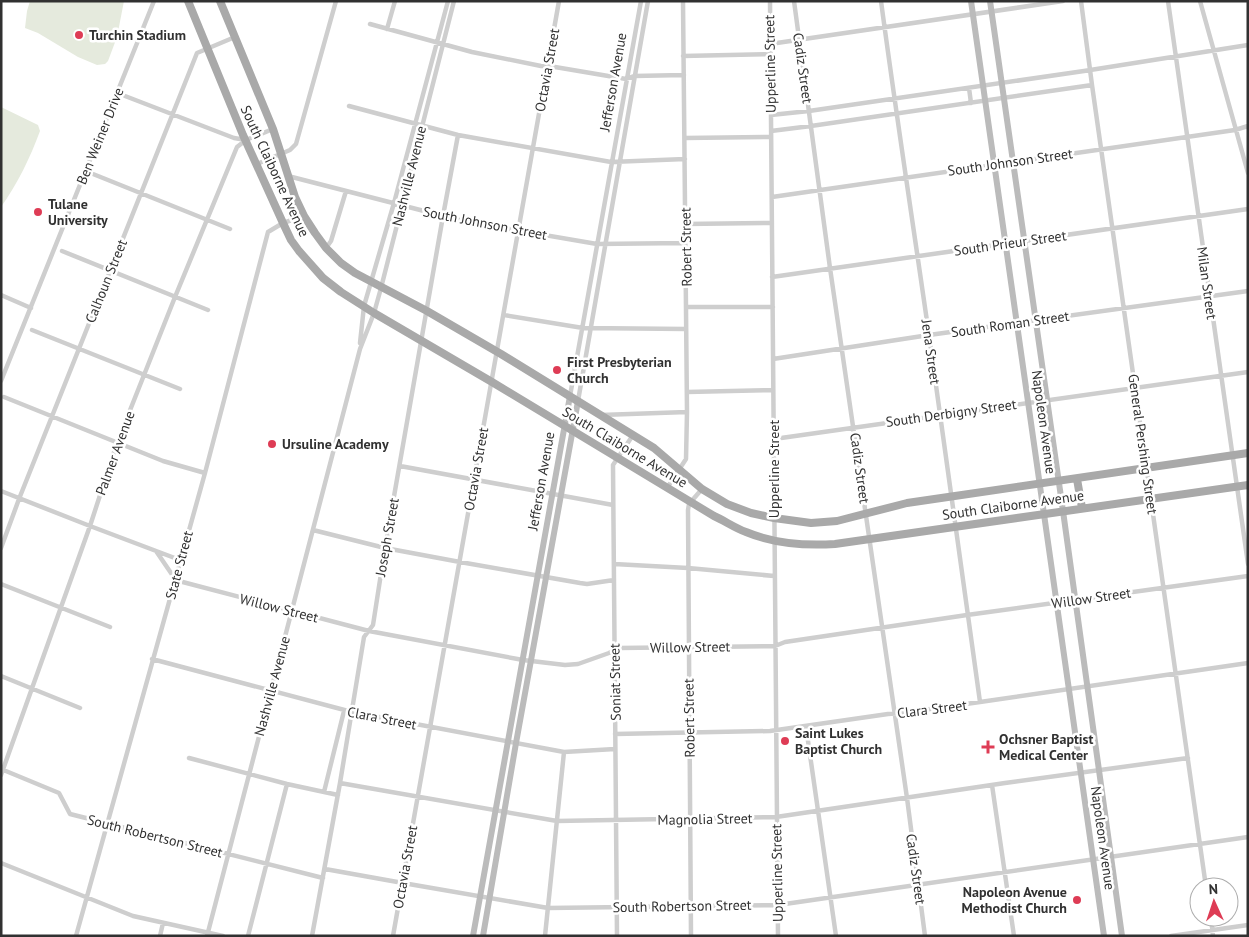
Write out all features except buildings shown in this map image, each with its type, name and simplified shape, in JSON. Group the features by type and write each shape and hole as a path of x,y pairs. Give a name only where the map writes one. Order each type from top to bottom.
{"main road":[{"name":"South Claiborne Avenue","path":"220,1 273,129 295,197 304,216 326,248 341,263 381,288 497,352 654,448 702,489 727,504 751,513 774,518 811,522 837,520 907,503 1248,453"},
{"name":"Napoleon Avenue","path":"971,1 1104,936"},
{"name":"Napoleon Avenue","path":"990,1 1122,936"},
{"name":"South Claiborne Avenue","path":"190,2 246,140 291,240 309,264 323,278 340,292 374,313 564,424 667,488 744,531 774,541 816,545 1248,485"},
{"name":"Jefferson Avenue","path":"473,936 570,396"},
{"name":"Jefferson Avenue","path":"483,936 578,401"},
{"path":"1077,479 1082,508"}],"street":[{"name":"Ben Weiner Drive","path":"1,381 154,1"},
{"path":"257,164 290,150 296,144 336,1"},
{"path":"387,29 395,1"},
{"name":"Nashville Avenue","path":"207,934 360,350 381,288 422,125 441,43 448,1"},
{"name":"Nashville Avenue","path":"360,350 364,306 416,123 454,1"},
{"name":"Octavia Street","path":"393,936 559,1"},
{"name":"Jefferson Avenue","path":"570,396 641,1"},
{"name":"Jefferson Avenue","path":"578,401 648,1"},
{"name":"Robert Street","path":"667,488 686,459 683,1"},
{"name":"Upperline Street","path":"770,1 778,936"},
{"name":"Cadiz Street","path":"794,1 925,936"},
{"name":"Jena Street","path":"881,1 980,702"},
{"path":"770,44 1063,1"},
{"name":"General Pershing Street","path":"1081,1 1205,877"},
{"name":"Milan Street","path":"1168,1 1248,564"},
{"path":"1200,1 1248,173"},
{"path":"370,24 472,52 626,79 634,76 684,75"},
{"name":"Calhoun Street","path":"1,548 197,53 235,36"},
{"path":"771,115 983,86 1248,45"},
{"path":"684,56 770,54"},
{"path":"771,131 1092,85"},
{"path":"968,88 970,103"},
{"path":"124,96 234,138 246,140 273,129"},
{"path":"349,106 458,135 611,162 685,159"},
{"name":"South Johnson Street","path":"772,196 1236,130 1248,126"},
{"name":"Joseph Street","path":"312,936 364,637 373,625 458,135"},
{"path":"685,138 771,138"},
{"name":"Palmer Avenue","path":"2,771 90,526 117,443 238,146 246,140"},
{"path":"93,174 230,229"},
{"name":"South Johnson Street","path":"288,176 443,216 518,231 596,244 686,243"},
{"path":"326,248 331,241 346,191"},
{"name":"South Prieur Street","path":"772,277 1248,209"},
{"name":"State Street","path":"76,936 205,473 268,232 283,223 304,216"},
{"path":"685,224 772,223"},
{"path":"62,252 208,310"},
{"name":"South Roman Street","path":"773,359 929,335 1248,291"},
{"path":"1,296 31,308"},
{"path":"686,307 773,307"},
{"path":"504,315 583,328 686,330"},
{"path":"32,330 180,388"},
{"name":"South Derbigny Street","path":"774,439 1248,372"},
{"path":"687,392 773,390"},
{"path":"4,397 163,461 205,473"},
{"path":"601,415 687,412"},
{"name":"Soniat Street","path":"617,936 613,465 633,435"},
{"path":"400,466 613,505"},
{"path":"692,502 702,489"},
{"path":"1,491 180,560"},
{"name":"Robert Street","path":"691,936 688,510 689,504 692,502"},
{"path":"313,530 385,548 546,578 588,584 614,580"},
{"path":"156,551 174,580"},
{"path":"614,564 688,568 774,576"},
{"name":"Willow Street","path":"174,580 369,630 523,660 565,665 578,664 619,648 775,646 785,642 967,615 1248,576"},
{"path":"1,584 110,627"},
{"name":"Clara Street","path":"152,659 344,711 564,752 615,749"},
{"name":"Clara Street","path":"615,734 776,730 806,727 1248,663"},
{"path":"1,676 80,708"},
{"path":"324,792 344,711"},
{"path":"806,727 836,936"},
{"path":"545,936 564,752"},
{"path":"189,758 287,784 338,795"},
{"name":"Magnolia Street","path":"340,783 557,821 776,817 992,784 1188,758"},
{"name":"South Robertson Street","path":"2,771 59,793 70,814 323,878"},
{"path":"248,936 287,784"},
{"path":"992,784 1014,936"},
{"name":"South Robertson Street","path":"325,868 548,908 778,905 1248,838"},
{"path":"1,863 133,916 207,934 223,936"},
{"path":"160,936 163,923"},
{"path":"1171,936 1248,925"},
{"path":"1212,927 1213,936"}],"shaded area":[{"name":"Turchin Stadium","path":"30,1 124,1 117,37 108,61 105,64 97,65 78,57 38,33 25,28"},
{"path":"1,107 38,125 40,131 23,170 1,207"}],"place":[{"name":"Turchin Stadium","path":"79,35"},
{"name":"Tulane University","path":"38,212"},
{"name":"First Presbyterian Church","path":"557,370"},
{"name":"Ursuline Academy","path":"272,444"},
{"name":"Saint Lukes Baptist Church","path":"785,741"},
{"name":"Ochsner Baptist Medical Center","path":"988,747"},
{"name":"Napoleon Avenue Methodist Church","path":"1077,900"}]}
